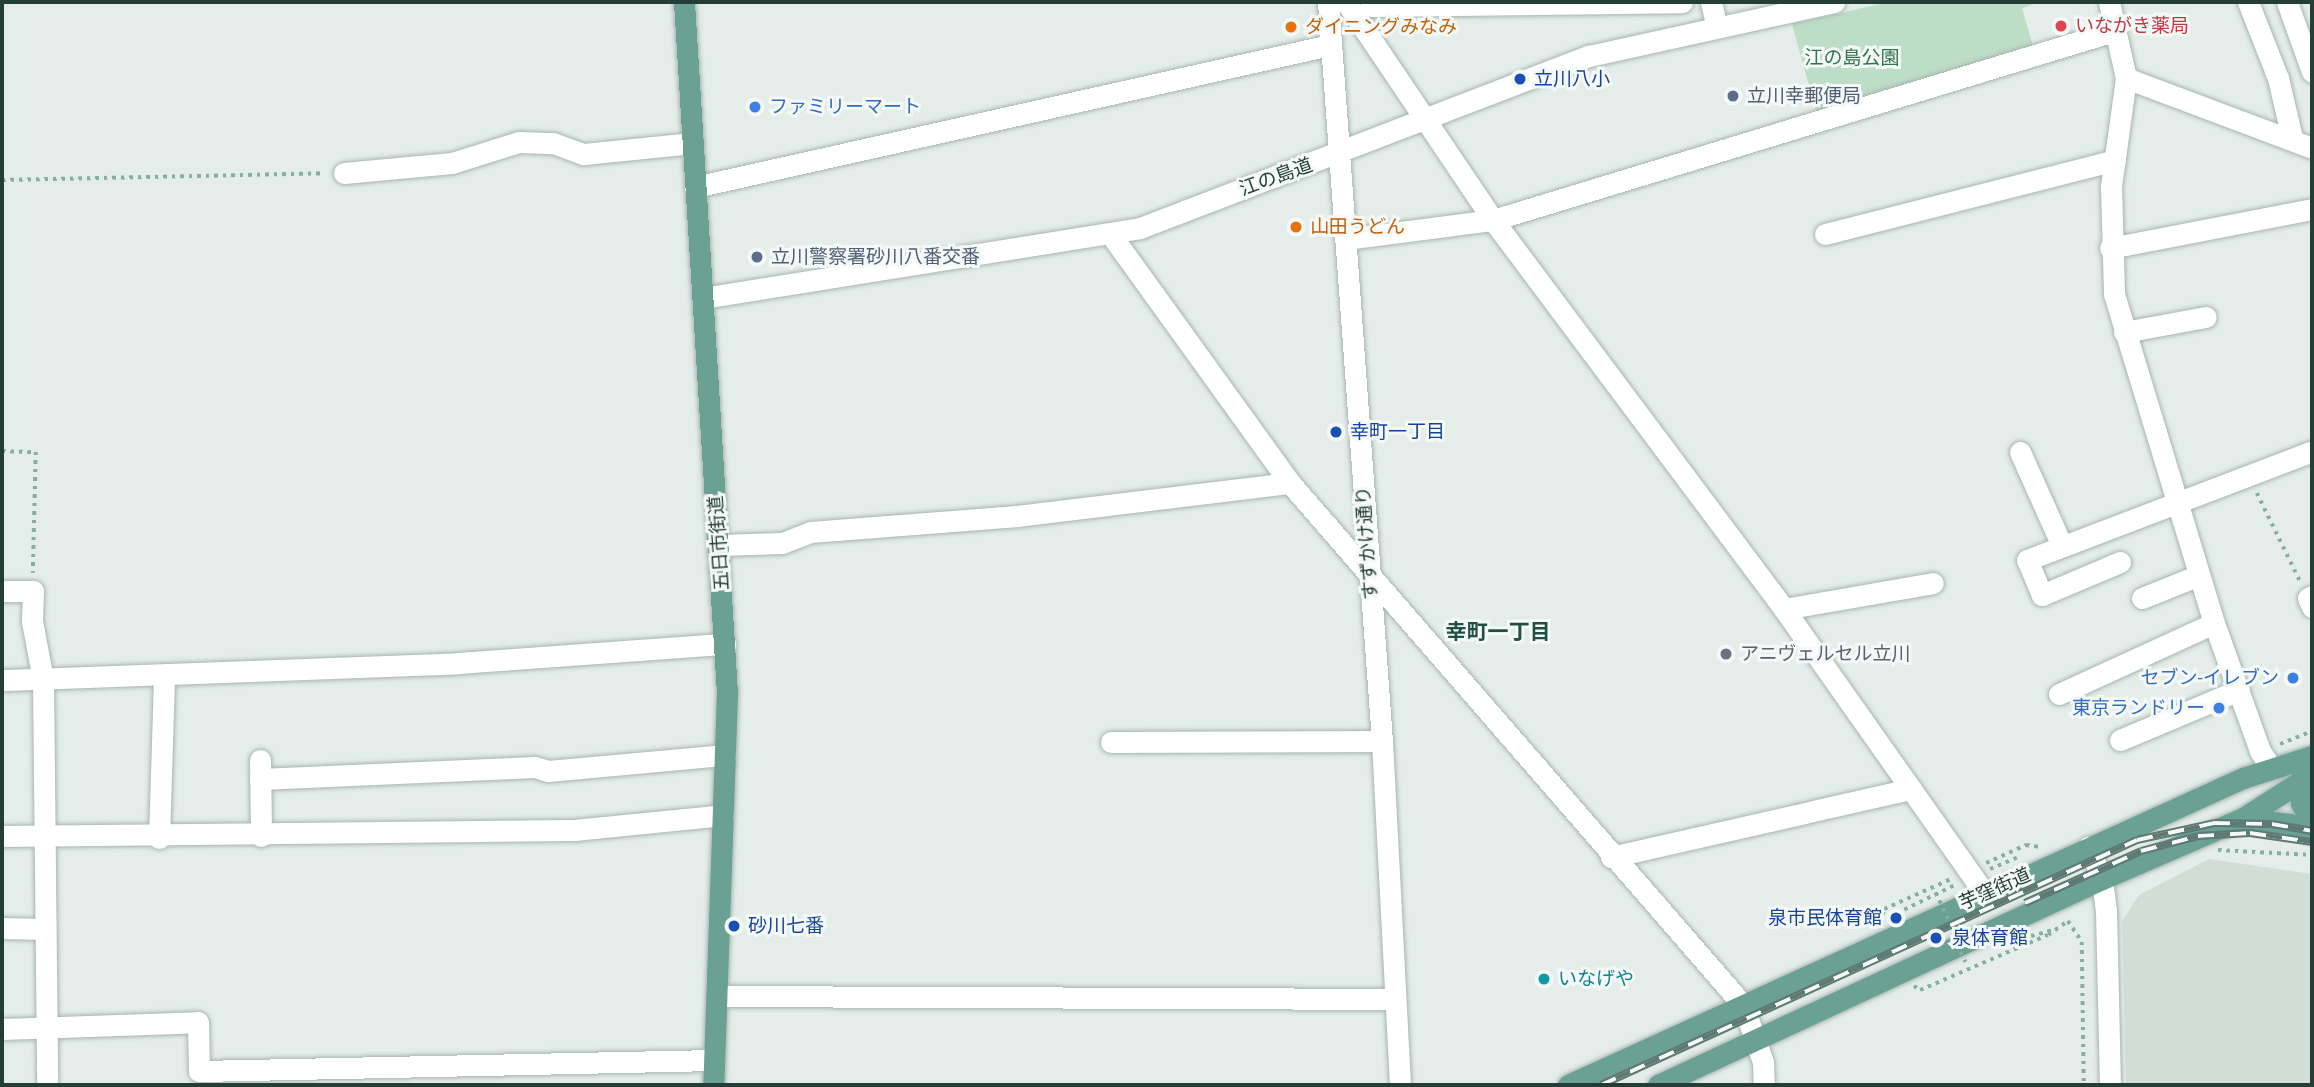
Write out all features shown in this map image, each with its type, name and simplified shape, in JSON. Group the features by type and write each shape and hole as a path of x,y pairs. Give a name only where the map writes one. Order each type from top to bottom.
{"main road":[{"name":"五日市街道","path":"688,3 692,143 725,644 725,755 713,1085"},
{"name":"芋窪街道","path":"1568,1085 2242,778 2300,774"},
{"name":"芋窪街道","path":"1658,1085 2102,879 2243,818 2300,774"},
{"path":"2243,818 2311,823 2300,774"}],"street":[{"name":"すずかけ通り","path":"1328,2 1337,154 1346,239 1382,741 1400,1085"},
{"path":"1346,2 1423,120 1493,219 1784,609 1985,894"},
{"path":"1371,2 1371,6 1682,2"},
{"path":"1711,2 1717,27"},
{"name":"江の島道","path":"704,298 1111,235 1337,154 1589,56 1834,2"},
{"path":"2109,2 2126,78 2115,160 2110,248 2114,294 2214,623 2260,751 2300,774"},
{"path":"2248,2 2278,78 2292,138"},
{"path":"2287,2 2312,72"},
{"path":"1346,239 1493,219 2114,32"},
{"path":"695,187 1330,46"},
{"path":"2126,78 2292,138 2312,148"},
{"path":"344,173 452,163 519,142 553,143 584,154 692,143"},
{"path":"1825,234 2115,160"},
{"path":"2110,248 2312,209"},
{"path":"1111,235 1290,483 1611,857 1743,1005 1757,1039 1764,1085"},
{"path":"2124,332 2206,317"},
{"path":"2120,562 2042,595 2027,560 2249,478 2312,451"},
{"path":"2020,452 2062,547"},
{"path":"719,545 782,543 810,532 1017,516 1290,483"},
{"path":"2143,598 2199,575"},
{"path":"1784,609 1933,583"},
{"path":"2,591 33,591 32,621 43,680 43,929 47,1085"},
{"path":"2059,694 2214,623"},
{"path":"2,680 458,663 725,644"},
{"path":"159,838 164,675"},
{"path":"2120,740 2239,690"},
{"path":"1111,742 1382,741"},
{"path":"261,836 260,769 535,767 548,771 725,755"},
{"path":"1611,857 1911,789"},
{"path":"2,836 159,838 574,830 723,814"},
{"path":"2088,847 2102,879 2110,1085"},
{"path":"2,928 43,929"},
{"path":"716,996 1394,999"},
{"path":"2,1029 198,1022 199,1071 714,1060"}],"path":[{"path":"2,180 344,173"},
{"path":"2,452 36,452 33,591"},
{"path":"2249,478 2311,601"},
{"path":"1880,925 1884,909 2026,845 2052,842"},
{"path":"2204,850 2312,855"},
{"path":"1893,913 1936,893 1948,919"},
{"path":"1900,991 1913,985 1920,990 2058,928 2068,921 2082,942 2084,1085"},
{"path":"2043,931 2058,928"},
{"path":"1953,937 1966,962"}],"shaded area":[{"path":"2209,859 2312,874 2312,1085 2126,1085 2122,921 2139,895"}],"green space":[{"name":"江の島公園","path":"1889,2 2040,2 2022,8 2033,46 1818,118 1792,24"}],"railway":[{"path":"1601,1085 2137,840 2214,823 2272,824 2312,831"},
{"path":"2025,903 2141,851 2198,836 2250,833 2312,842"}],"place":[{"name":"いながき薬局","path":"2061,26"},
{"name":"ダイニングみなみ","path":"1291,27"},
{"name":"立川八小","path":"1520,79"},
{"name":"立川幸郵便局","path":"1733,96"},
{"name":"ファミリーマート","path":"755,107"},
{"name":"山田うどん","path":"1296,227"},
{"name":"立川警察署砂川八番交番","path":"757,257"},
{"name":"幸町一丁目","path":"1336,432"},
{"name":"アニヴェルセル立川","path":"1726,654"},
{"name":"セブン-イレブン","path":"2293,678"},
{"name":"東京ランドリー","path":"2219,708"},
{"name":"泉市民体育館","path":"1896,918"},
{"name":"砂川七番","path":"734,926"},
{"name":"泉体育館","path":"1936,938"},
{"name":"いなげや","path":"1544,979"}],"district":[{"name":"幸町一丁目","path":"1498,631"}]}
